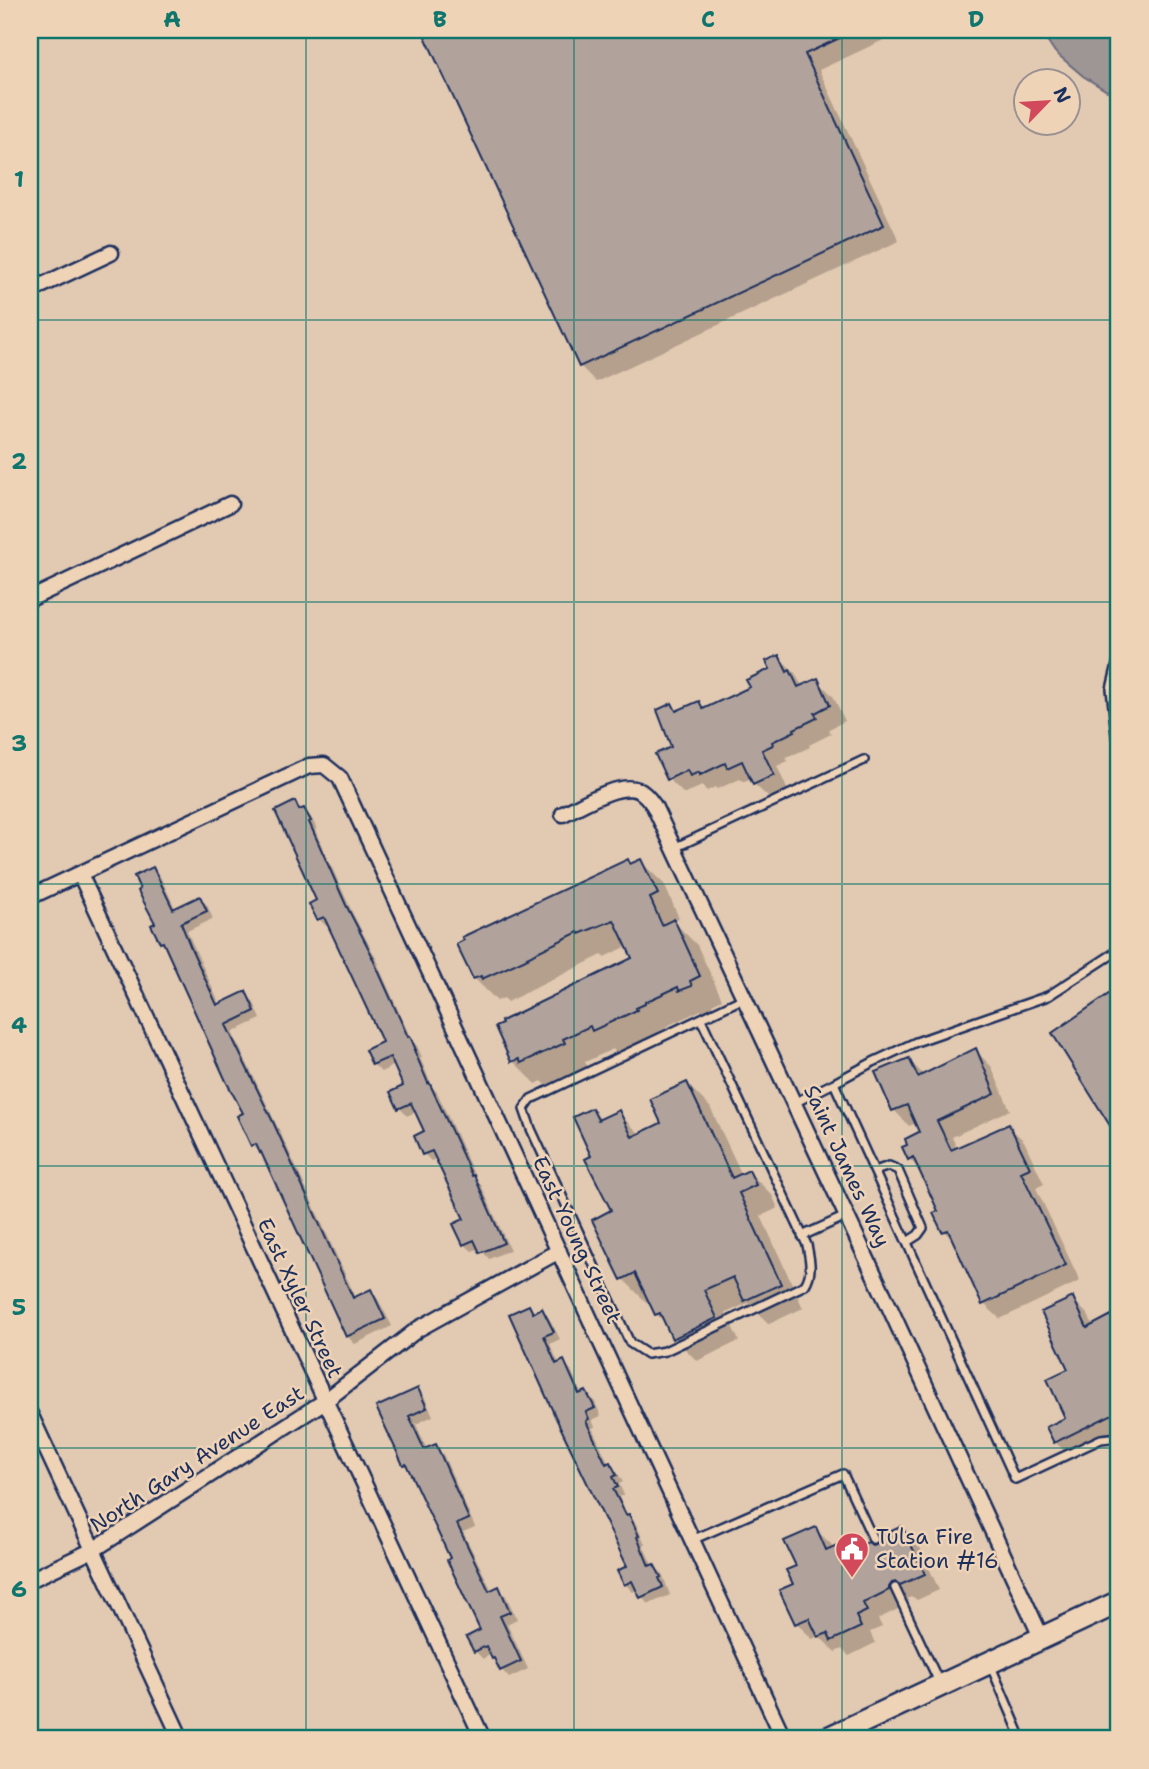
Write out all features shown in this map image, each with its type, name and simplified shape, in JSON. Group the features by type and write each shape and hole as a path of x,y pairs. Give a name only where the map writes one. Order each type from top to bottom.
{"main road":[{"path":"826,1739 848,1735 941,1686 1119,1602"}],"street":[{"path":"30,291 111,253"},
{"path":"30,599 230,504"},
{"name":"East Young Street","path":"80,874 309,766 324,765 340,778 784,1739"},
{"name":"Saint James Way","path":"563,814 613,790 626,788 640,790 654,806 1042,1639"},
{"path":"30,897 80,874"},
{"name":"East Xyler Street","path":"80,874 483,1739"},
{"name":"North Gary Avenue East","path":"30,1580 93,1550 326,1402 418,1329 559,1251"},
{"path":"30,1414 181,1739"}],"lane":[{"path":"1119,656 1111,689 1116,734 1119,739"},
{"path":"674,848 864,760"},
{"path":"794,1102 916,1042 1048,996 1119,950"},
{"path":"701,1019 807,1245 810,1277 805,1285 665,1351 647,1354 631,1343 524,1109 531,1099 745,998"},
{"path":"835,1083 1015,1479 1101,1439 1119,1437"},
{"path":"875,1171 890,1166 898,1170 923,1228 907,1242"},
{"path":"802,1236 847,1216"},
{"path":"692,1540 843,1474 873,1539"},
{"path":"895,1588 941,1686"},
{"path":"990,1663 1022,1739"}],"shaded area":[{"path":"1040,30 1119,30 1119,84 1107,91 1082,75 1082,66 1071,66 1055,52"}],"building":[{"path":"422,30 857,30 805,54 884,225 579,367"},
{"path":"779,655 798,687 818,678 830,705 815,713 817,718 762,750 774,775 753,785 742,761 727,768 725,763 700,775 699,772 690,776 687,770 667,780 655,754 671,747 657,710 672,703 676,711 699,701 703,709 750,687 746,680 770,669 766,661"},
{"path":"295,801 299,810 304,808 311,821 309,822 346,905 373,957 408,1037 410,1036 428,1083 504,1243 480,1253 474,1240 463,1245 453,1224 464,1219 432,1151 422,1155 414,1136 424,1131 411,1103 398,1109 390,1092 403,1086 390,1057 372,1065 365,1050 382,1042 381,1039 324,917 317,920 309,904 316,900 275,811"},
{"path":"628,859 630,864 641,859 658,894 650,898 662,925 674,919 700,976 690,981 692,986 679,991 678,987 592,1031 590,1026 563,1039 565,1043 521,1063 519,1059 511,1062 495,1027 502,1024 501,1021 632,958 614,920 579,934 578,932 482,979 481,976 473,979 456,944 464,940 462,937"},
{"path":"153,867 173,909 200,896 207,911 181,923 191,948 217,1005 246,991 255,1011 226,1025 353,1298 371,1289 385,1319 346,1337 261,1152 256,1144 251,1146 237,1116 243,1113 163,942 160,943 151,925 155,923 138,891 140,889 134,876"},
{"path":"1119,987 1119,1140 1052,1033"},
{"path":"976,1048 995,1094 937,1121 951,1150 1009,1124 1030,1168 1021,1172 1066,1265 982,1305 948,1230 942,1232 933,1213 938,1211 913,1157 908,1160 902,1147 907,1145 905,1139 919,1132 907,1105 892,1111 875,1072 909,1058 918,1077"},
{"path":"687,1082 732,1178 749,1170 756,1185 739,1193 781,1284 744,1301 733,1277 704,1290 717,1318 672,1339 660,1313 655,1315 635,1273 621,1280 592,1220 611,1210 585,1159 591,1156 573,1117 592,1108 598,1120 619,1110 632,1137 661,1123 650,1099"},
{"path":"1073,1297 1087,1328 1119,1311 1119,1411 1054,1443 1046,1427 1065,1418 1047,1379 1068,1369 1041,1312"},
{"path":"529,1305 533,1313 542,1308 554,1332 544,1336 556,1364 564,1360 579,1394 586,1391 595,1408 586,1412 589,1419 586,1421 606,1464 610,1462 617,1475 613,1477 618,1487 613,1489 626,1515 629,1514 649,1566 654,1564 661,1577 659,1578 663,1587 640,1598 632,1581 624,1585 617,1571 627,1566 509,1314"},
{"path":"418,1388 427,1408 409,1416 424,1449 436,1444 469,1519 457,1524 489,1591 499,1586 510,1612 500,1616 521,1661 500,1671 486,1646 474,1652 466,1637 480,1630 447,1560 450,1558 376,1407"},
{"name":"Tulsa Fire Station #16","path":"902,1526 925,1574 900,1585 892,1583 889,1590 863,1603 867,1611 856,1616 861,1627 831,1641 828,1633 818,1637 809,1618 795,1624 779,1590 793,1584 786,1570 796,1566 784,1541 816,1527 826,1550 837,1545 841,1554 868,1542 876,1544 879,1537"}],"place":[{"name":"Tulsa Fire Station #16","path":"852,1579"}]}
